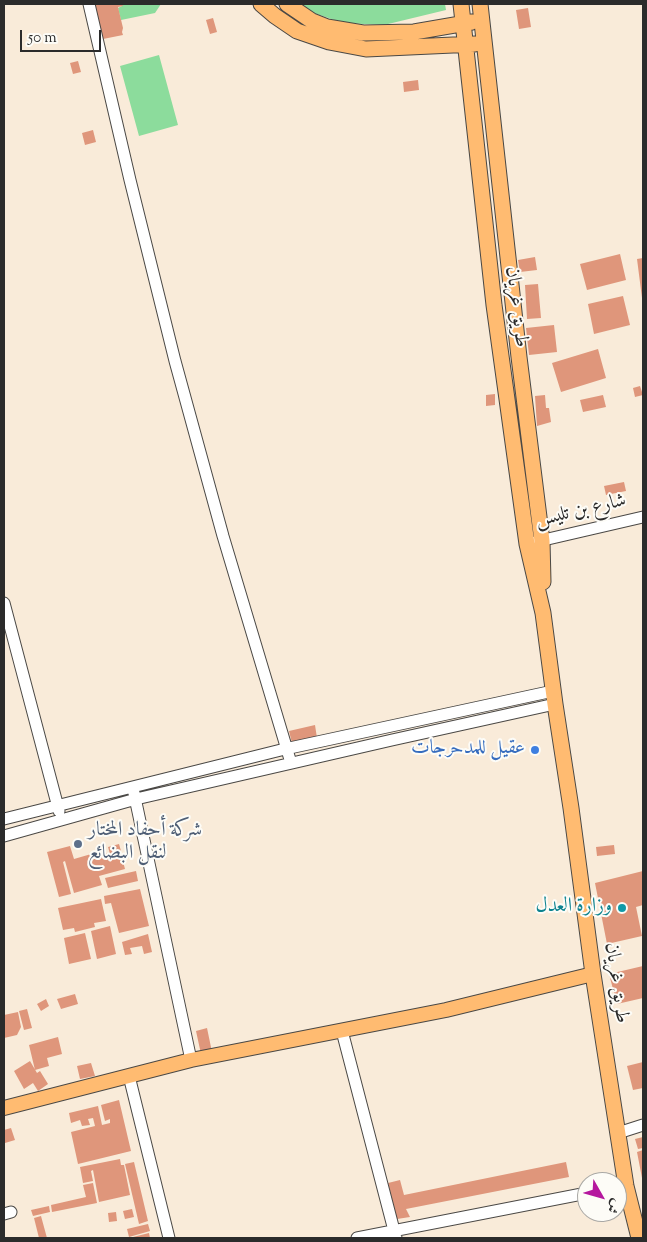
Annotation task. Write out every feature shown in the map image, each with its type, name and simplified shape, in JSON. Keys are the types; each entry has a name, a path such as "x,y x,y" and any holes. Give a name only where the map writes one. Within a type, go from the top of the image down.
{"highway":[{"path":"261,4 297,31 329,42 366,49 483,44"},
{"path":"287,4 312,21 327,27 362,33 414,32 481,21"},
{"name":"طريق غريان","path":"461,4 494,305 535,542"},
{"name":"طريق غريان","path":"480,4 543,613 593,974 618,1133 621,1172"},
{"name":"طريق غريان","path":"627,1198 639,1228"}],"main road":[{"path":"4,1108 191,1060 446,1010 593,974"}],"street":[{"path":"89,4 175,361 290,763"},
{"name":"شارع بن تليس","path":"535,542 643,517"},
{"path":"4,603 61,820"},
{"path":"4,819 285,749 554,698"},
{"path":"4,836 136,799 554,698"},
{"path":"133,787 191,1060"},
{"path":"342,1031 394,1234"},
{"path":"129,1076 169,1238"},
{"path":"618,1133 643,1125"},
{"path":"357,1238 394,1234 577,1195"}],"green space":[{"path":"122,4 161,4 155,13 121,20 118,8"},
{"path":"301,4 445,4 446,10 384,25 343,23 314,13"},
{"path":"159,55 178,125 139,136 120,66"}],"building":[{"path":"91,4 122,4 123,6 118,7 123,35 103,39"},
{"path":"528,8 531,27 519,29 516,10"},
{"path":"213,18 217,32 210,34 206,20"},
{"path":"78,61 81,72 73,74 70,63"},
{"path":"418,80 419,90 404,92 403,82"},
{"path":"93,130 96,142 85,145 82,133"},
{"path":"620,254 626,280 587,290 580,264"},
{"path":"535,257 537,270 520,272 518,260"},
{"path":"643,258 643,298 642,298 637,259"},
{"path":"538,284 541,318 527,319 525,285"},
{"path":"623,296 630,325 594,334 588,304"},
{"path":"554,325 557,352 529,355 526,328"},
{"path":"598,349 606,378 561,392 552,363"},
{"path":"640,386 643,395 635,397 633,388"},
{"path":"495,394 495,405 486,406 486,395"},
{"path":"545,395 546,408 549,408 551,422 537,426 535,396"},
{"path":"603,395 606,407 583,412 580,400"},
{"path":"624,482 626,491 606,495 604,486"},
{"path":"315,725 317,738 292,743 289,731"},
{"path":"119,844 121,851 110,854 108,847"},
{"path":"614,845 615,854 597,856 596,847"},
{"path":"70,846 74,859 105,850 108,857 121,854 125,869 99,876 102,885 74,893 65,861 63,862 71,894 59,897 47,852"},
{"path":"136,871 138,881 108,888 105,878"},
{"path":"643,871 643,905 636,907 642,936 607,944 595,883"},
{"path":"140,889 149,926 119,933 111,903 105,904 104,896"},
{"path":"101,899 106,921 94,923 95,927 75,932 74,928 63,930 58,908"},
{"path":"110,926 116,954 97,959 91,931"},
{"path":"85,933 91,959 69,964 64,938"},
{"path":"148,934 152,952 144,954 142,946 130,948 132,954 125,955 122,942"},
{"path":"643,966 643,998 617,1004 609,974"},
{"path":"75,994 78,1004 61,1009 57,999"},
{"path":"46,999 49,1006 41,1011 37,1004"},
{"path":"27,1009 32,1028 24,1030 19,1011"},
{"path":"18,1012 21,1027 17,1035 4,1038 4,1015"},
{"path":"207,1028 212,1052 201,1054 196,1031"},
{"path":"58,1037 62,1054 47,1058 49,1066 35,1070 29,1045"},
{"path":"30,1061 37,1073 40,1071 48,1084 38,1091 33,1083 24,1089 14,1071"},
{"path":"643,1062 643,1088 633,1090 627,1066"},
{"path":"91,1063 95,1076 80,1079 77,1066"},
{"path":"119,1100 131,1151 78,1164 71,1132 95,1126 93,1118 88,1119 90,1125 82,1126 80,1120 71,1123 69,1113 98,1106 102,1125 110,1123 110,1119 105,1121 101,1105"},
{"path":"11,1128 15,1140 5,1143 4,1130"},
{"path":"643,1137 643,1148 638,1149 635,1139"},
{"path":"643,1150 643,1178 642,1178 637,1152"},
{"path":"120,1159 121,1165 124,1165 130,1195 99,1202 93,1170 91,1171 93,1181 83,1183 80,1167"},
{"path":"134,1162 148,1221 139,1224 125,1164"},
{"path":"566,1162 569,1177 406,1209 410,1217 397,1219 388,1183 400,1180 404,1195"},
{"path":"93,1183 97,1203 52,1212 51,1205 86,1197 83,1185"},
{"path":"49,1206 50,1212 33,1216 31,1210"},
{"path":"132,1209 134,1217 125,1219 123,1211"},
{"path":"116,1212 117,1221 109,1222 108,1213"},
{"path":"41,1216 47,1238 39,1238 34,1218"},
{"path":"148,1224 150,1231 129,1237 127,1229"},
{"path":"149,1233 150,1238 129,1238"}],"place":[{"name":"عقيل للمدحرجات","path":"535,750"},
{"name":"شركة أحفاد المختار لنقل البضائع","path":"78,844"},
{"name":"وزارة العدل","path":"622,908"}]}
